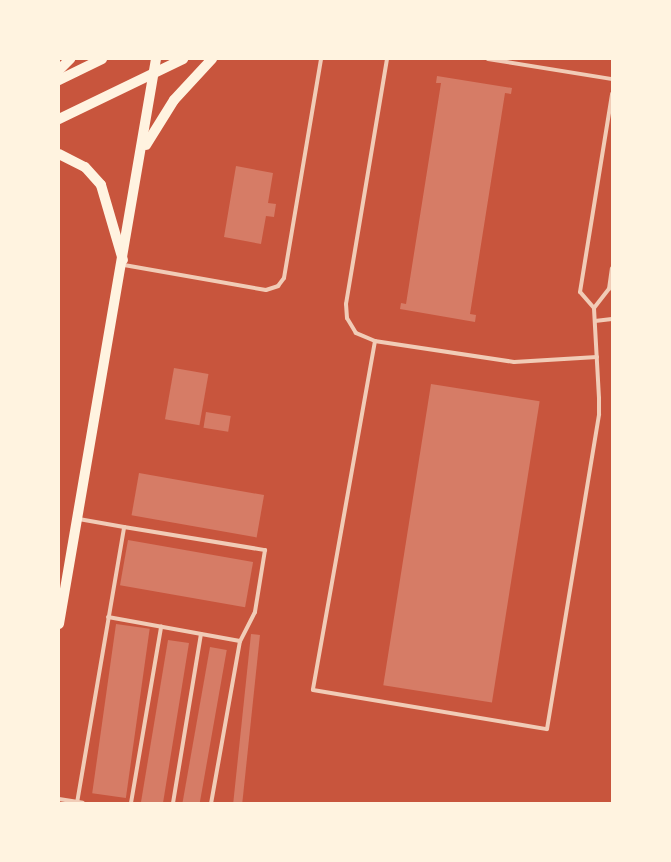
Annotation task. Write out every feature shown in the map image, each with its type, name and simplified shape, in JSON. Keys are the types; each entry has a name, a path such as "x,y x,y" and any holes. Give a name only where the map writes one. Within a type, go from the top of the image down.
{"main road":[{"path":"59,70 70,59"},
{"path":"59,80 102,59"},
{"path":"59,624 124,264 157,71 156,59"},
{"path":"59,119 183,59"},
{"path":"143,150 174,100 212,59"},
{"path":"59,154 85,167 101,185 124,264"}],"lane":[{"path":"124,264 266,290 278,286 284,278 321,59"},
{"path":"387,59 346,304 347,318 356,333 375,341 514,362 597,358"},
{"path":"488,59 612,79"},
{"path":"375,341 313,690 548,729 599,414 594,308 580,292 612,94"},
{"path":"594,308 609,288 612,268"},
{"path":"595,321 612,319"},
{"path":"78,519 265,550 255,612 240,640 211,803"},
{"path":"77,803 124,527"},
{"path":"108,617 240,640"},
{"path":"131,803 160,627"},
{"path":"173,803 201,634"},
{"path":"59,799 83,803"}],"building":[{"path":"437,76 512,88 511,94 505,93 470,314 476,315 475,322 400,309 401,303 406,304 441,83 436,83"},
{"path":"236,166 273,173 268,203 276,204 274,217 266,216 261,244 224,237"},
{"path":"174,368 208,374 199,425 165,419"},
{"path":"431,384 540,401 492,702 383,685"},
{"path":"206,412 231,416 228,432 203,428"},
{"path":"139,473 264,495 257,537 132,515"},
{"path":"128,540 253,562 245,607 120,585"},
{"path":"116,624 150,629 126,798 92,793"},
{"path":"251,634 260,635 242,803 233,803"},
{"path":"168,640 189,643 163,803 147,803 141,802"},
{"path":"210,647 227,650 200,803 183,803"}]}
